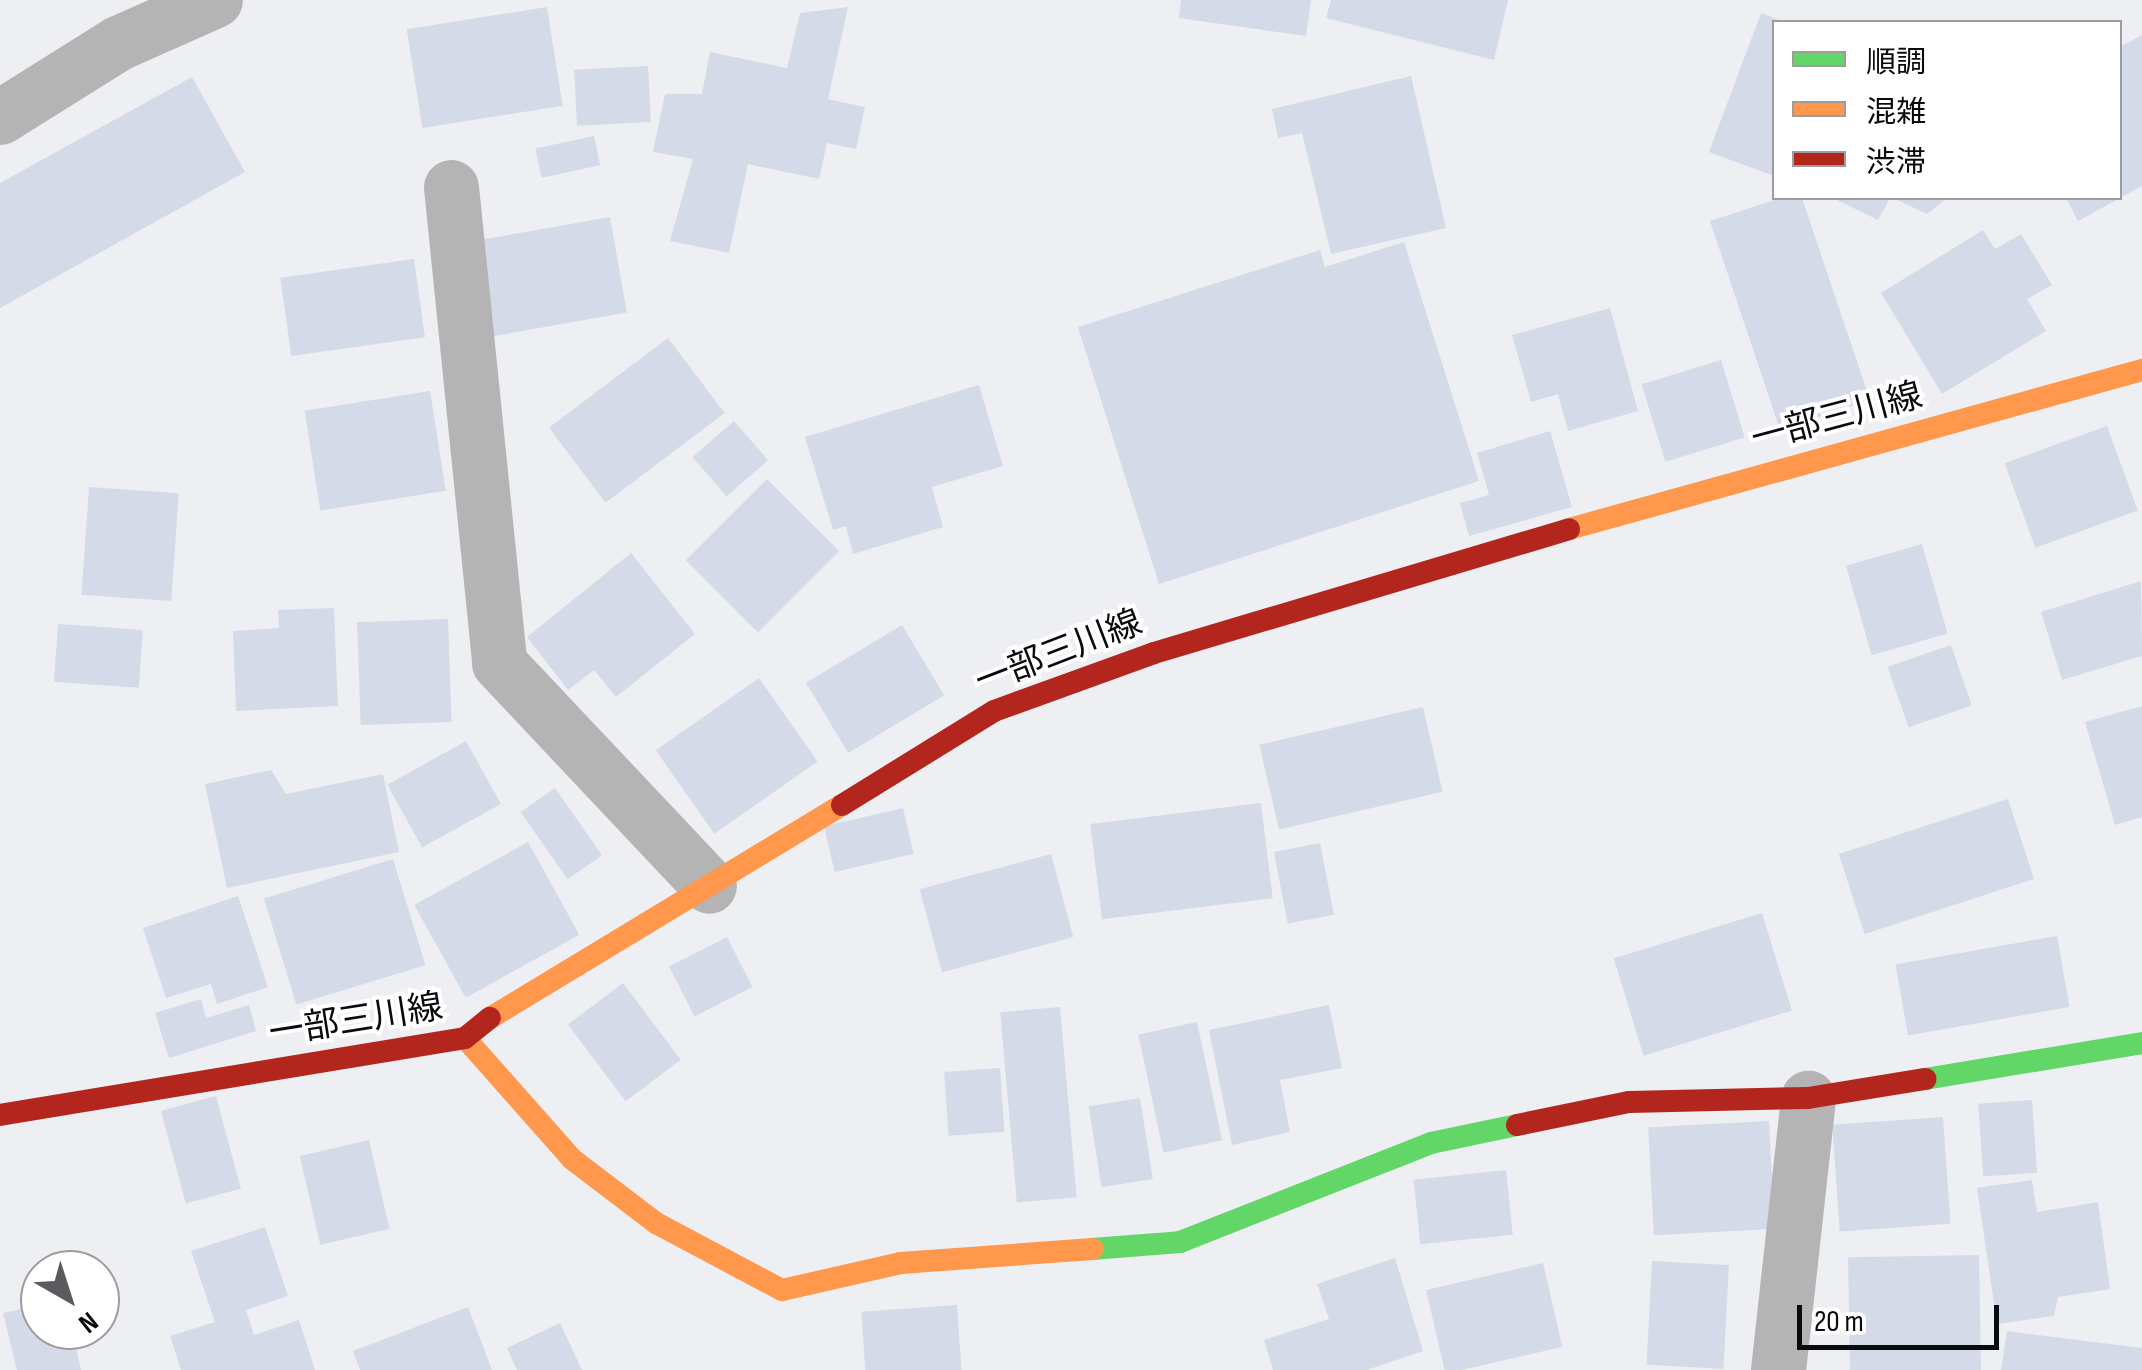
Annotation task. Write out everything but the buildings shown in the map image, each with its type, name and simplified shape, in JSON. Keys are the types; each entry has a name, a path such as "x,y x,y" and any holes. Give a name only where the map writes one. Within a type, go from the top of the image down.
{"main road":[{"name":"一部三川線","path":"0,1115 465,1038 473,1026 994,711 1154,653 1538,537 2142,370"},
{"path":"465,1038 572,1159 656,1223 782,1290 902,1263 1180,1242 1431,1143 1629,1102 1808,1098 2142,1043"}],"street":[{"path":"0,116 118,42 214,0"},
{"path":"451,186 499,663 709,886"},
{"path":"1778,1370 1808,1098"}],"traffic: fast":[{"path":"1925,1079 2142,1043"},
{"path":"1092,1249 1180,1242 1431,1143 1517,1125"}],"traffic: slow":[{"path":"1569,529 2142,370"},
{"path":"490,1018 842,805"},
{"path":"465,1038 572,1159 656,1223 782,1290 901,1263 1092,1249"}],"traffic: jam":[{"path":"842,805 994,711 1154,653 1569,529"},
{"path":"0,1115 465,1038 490,1018"},
{"path":"1517,1125 1629,1102 1808,1098 1925,1079"}]}
